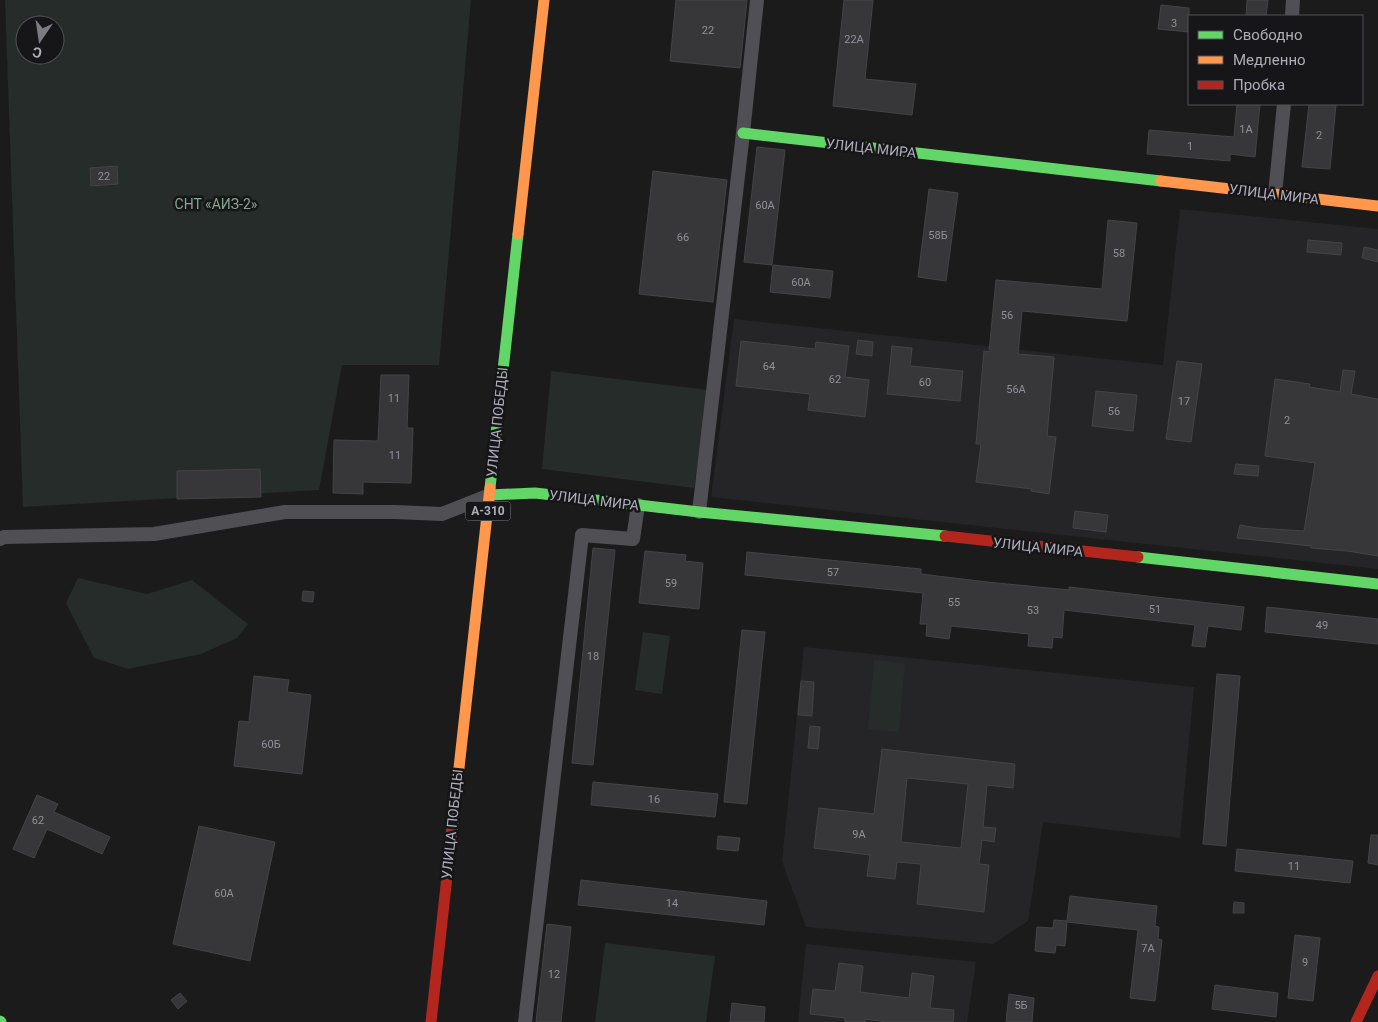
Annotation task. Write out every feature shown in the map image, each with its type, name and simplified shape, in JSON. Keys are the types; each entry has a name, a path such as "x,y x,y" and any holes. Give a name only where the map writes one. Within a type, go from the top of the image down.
{"main road":[{"name":"УЛИЦА ПОБЕДЫ","path":"431,1022 544,0"},
{"name":"УЛИЦА МИРА","path":"743,134 1378,206"},
{"name":"УЛИЦА МИРА","path":"490,495 534,493 1378,584"},
{"path":"1356,1022 1378,976"}],"street":[{"path":"698,512 757,0"},
{"path":"1292,15 1293,0"},
{"path":"1275,194 1284,105"},
{"path":"0,539 4,537 154,534 285,512 442,514 490,495"},
{"path":"525,1022 582,535 633,539 638,505"}],"shaded area":[{"path":"1180,209 1378,229 1378,569 711,497 734,319 1163,365"},
{"path":"804,647 1194,687 1180,838 1043,822 1028,921 993,944 806,927 782,861"},
{"path":"806,944 976,962 967,1022 798,1022"}],"green space":[{"name":"СНТ «АИЗ-2»","path":"5,0 471,0 439,365 342,365 319,490 23,507"},
{"path":"551,371 709,390 694,488 542,469"},
{"path":"78,578 147,594 192,580 248,624 237,638 201,654 128,669 94,658 66,603"},
{"path":"643,632 670,636 662,694 635,690"},
{"path":"874,660 905,663 899,732 868,729"},
{"path":"605,943 715,956 706,1022 595,1022"}],"building":[{"path":"676,0 747,0 740,68 670,61"},
{"path":"844,0 873,0 865,79 916,84 912,115 833,106"},
{"path":"1247,0 1268,0 1266,15 1246,15"},
{"path":"1161,5 1189,8 1188,32 1158,29"},
{"path":"1237,105 1260,105 1255,157 1230,154 1230,161 1147,154 1149,130 1234,137"},
{"path":"1309,105 1336,105 1330,169 1302,167"},
{"path":"757,147 785,150 772,265 744,262"},
{"path":"117,166 118,184 91,186 90,168"},
{"path":"653,171 727,180 713,302 639,294"},
{"path":"929,189 958,193 946,281 918,277"},
{"path":"1108,220 1137,223 1127,321 1022,311 1018,354 1054,357 1047,436 1056,437 1049,494 1031,491 1032,489 976,482 981,444 976,444 984,351 989,352 996,280 1102,289"},
{"path":"1308,240 1342,243 1341,255 1307,252"},
{"path":"1364,247 1378,250 1378,262 1362,258"},
{"path":"773,265 833,271 830,298 770,292"},
{"path":"858,340 873,342 872,356 856,354"},
{"path":"741,341 815,349 816,342 849,346 845,377 869,380 865,417 808,410 810,394 736,386"},
{"path":"892,346 912,348 910,366 963,371 960,401 887,394"},
{"path":"1177,361 1202,364 1191,442 1166,439"},
{"path":"1343,370 1355,371 1351,394 1378,399 1378,556 1237,538 1240,525 1304,531 1315,463 1265,456 1275,379 1310,384 1309,387 1340,392"},
{"path":"381,375 409,375 407,428 413,428 411,483 363,482 363,494 333,493 334,440 378,441"},
{"path":"1096,391 1137,395 1133,431 1092,426"},
{"path":"1236,464 1259,466 1258,476 1234,474"},
{"path":"260,469 261,497 177,499 177,471"},
{"path":"1075,511 1108,515 1106,532 1073,528"},
{"path":"593,548 615,550 593,765 572,763"},
{"path":"645,551 686,555 685,561 703,563 699,609 639,603"},
{"path":"747,552 921,569 921,574 987,582 1069,590 1069,587 1244,607 1241,630 1208,626 1205,647 1192,646 1195,625 1064,610 1062,638 1053,637 1052,648 1028,646 1029,634 951,626 949,639 926,636 927,624 920,624 923,593 745,575"},
{"path":"303,591 314,592 313,602 302,601"},
{"path":"1267,607 1378,619 1378,644 1265,632"},
{"path":"742,630 765,632 747,804 724,802"},
{"path":"1217,674 1240,676 1226,846 1203,844"},
{"path":"254,676 289,680 287,692 311,695 302,774 234,766 239,721 249,722"},
{"path":"801,681 814,682 812,716 798,715"},
{"path":"810,726 820,727 818,749 808,748"},
{"path":"882,749 1015,764 1013,788 987,785 983,827 996,828 994,842 982,840 979,864 989,865 984,912 917,904 921,864 897,862 895,879 867,876 870,855 814,848 819,808 874,814","holes":["907,778 968,784 961,848 901,842"]},
{"path":"593,782 718,794 715,817 591,805"},
{"path":"37,795 58,804 54,812 110,837 102,854 47,829 34,858 13,849"},
{"path":"199,826 275,842 250,961 173,944"},
{"path":"1371,835 1378,835 1378,865 1368,863"},
{"path":"718,836 740,838 738,851 717,849"},
{"path":"1237,849 1353,861 1350,883 1235,871"},
{"path":"581,880 767,901 764,925 578,905"},
{"path":"1070,896 1157,906 1155,926 1159,927 1158,939 1162,940 1155,1001 1130,998 1138,930 1067,922 1065,946 1056,945 1055,953 1035,951 1037,927 1053,928 1054,920 1067,921"},
{"path":"1234,902 1244,903 1244,913 1233,913"},
{"path":"547,924 571,927 561,1022 536,1022"},
{"path":"1295,935 1320,938 1313,1001 1288,998"},
{"path":"839,963 863,966 860,992 909,998 912,973 934,976 930,1008 954,1010 953,1022 887,1022 865,1019 865,1022 845,1022 845,1018 810,1014 813,989 835,991"},
{"path":"1215,985 1278,993 1276,1017 1212,1009"},
{"path":"180,993 187,1001 178,1009 171,1000"},
{"path":"1009,994 1034,998 1032,1022 1006,1022"},
{"path":"732,1003 765,1007 764,1022 730,1022"}],"traffic: fast":[{"path":"743,133 1161,181"},
{"path":"490,488 518,234"},
{"path":"490,495 535,493 699,512 945,536"},
{"path":"1138,557 1378,584"}],"traffic: slow":[{"path":"518,234 544,0"},
{"path":"1161,181 1378,206"},
{"path":"452,831 490,488"}],"traffic: jam":[{"path":"945,536 1138,557"},
{"path":"431,1022 452,831"},
{"path":"1356,1022 1378,976"}]}
